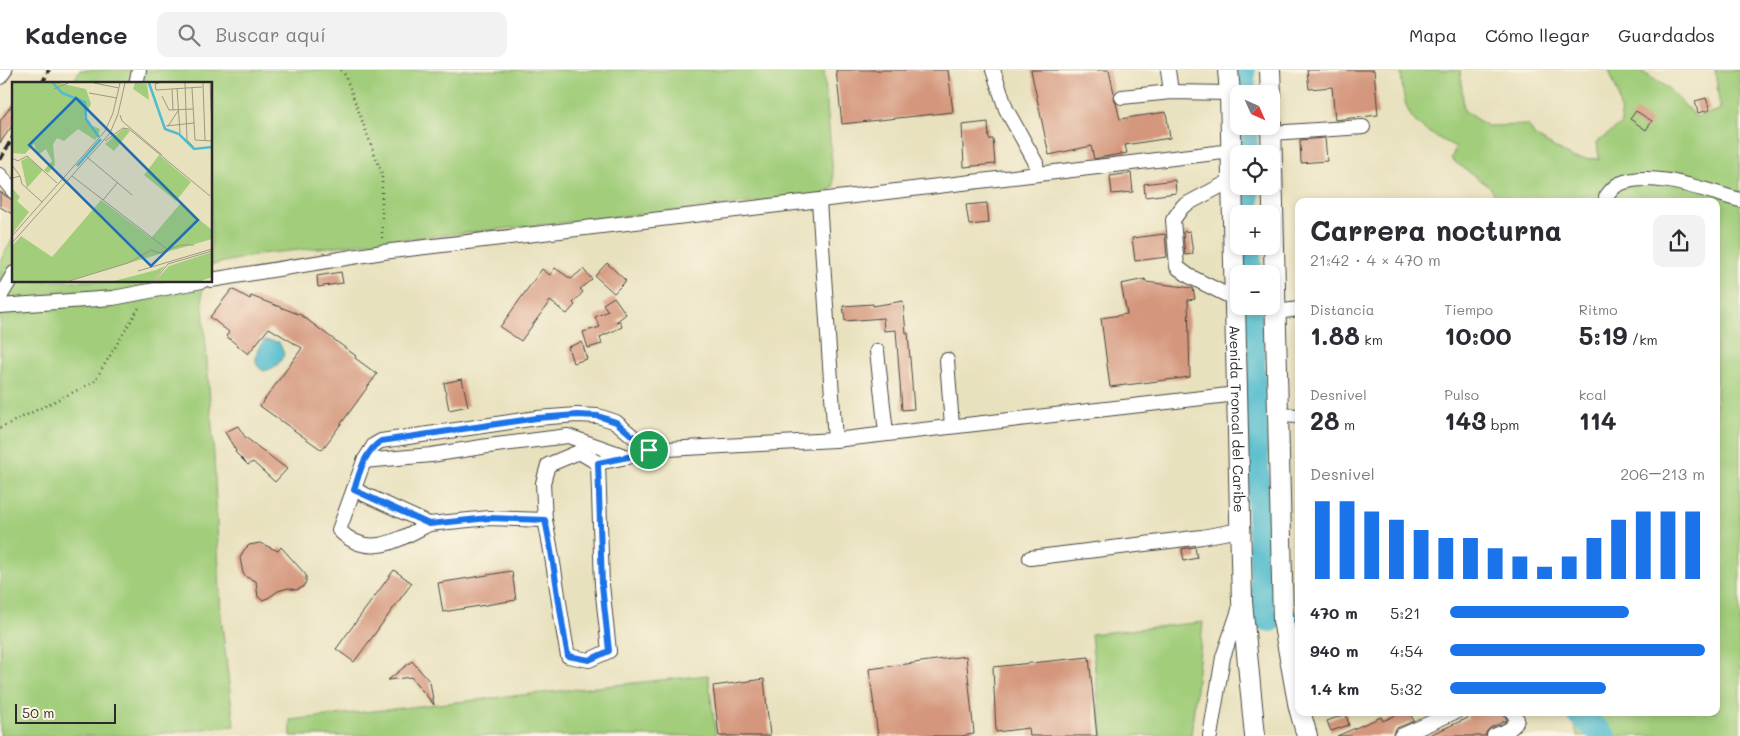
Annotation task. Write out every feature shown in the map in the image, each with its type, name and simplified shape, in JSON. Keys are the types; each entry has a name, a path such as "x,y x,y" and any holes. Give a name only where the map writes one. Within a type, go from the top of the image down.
{"highway":[{"name":"Avenida Troncal del Caribe","path":"1228,70 1230,93"},
{"path":"1270,70 1271,85"},
{"path":"1271,135 1275,265"},
{"name":"Avenida Troncal del Caribe","path":"1232,195 1234,265"},
{"name":"Avenida Troncal del Caribe","path":"1235,315 1242,602 1255,736"},
{"path":"1276,315 1283,620 1295,688"},
{"path":"1301,716 1307,736"}],"street":[{"path":"0,77 5,70"},
{"path":"993,70 1006,109 1036,163 1037,174"},
{"path":"1168,70 1171,92"},
{"path":"1122,97 1171,92 1230,93"},
{"path":"1280,128 1364,127"},
{"path":"212,280 383,252 1230,150"},
{"path":"0,175 12,190"},
{"path":"1606,197 1617,184 1633,180 1656,178 1740,200"},
{"path":"1230,181 1183,206 1173,220 1177,267 1189,276 1230,296"},
{"path":"819,201 835,440"},
{"path":"0,296 12,276"},
{"path":"0,306 113,298 197,282"},
{"path":"1280,311 1295,310"},
{"path":"877,352 886,433"},
{"path":"947,360 952,426"},
{"path":"598,463 602,585 609,651 589,660 568,656 554,561 545,520 543,483 548,465 579,452 598,463 628,457 649,450 835,440 1237,394"},
{"path":"545,520 489,518 429,524 396,541 369,547 346,538 339,530 364,462 374,446 381,441 537,418 577,415 598,416 616,422 649,450"},
{"path":"1278,415 1295,416"},
{"path":"364,462 431,455 568,436 628,457"},
{"path":"354,490 429,524"},
{"path":"1030,558 1202,537 1240,530"},
{"path":"1210,736 1223,657 1242,602"},
{"path":"1401,736 1446,716"},
{"path":"1494,736 1510,729 1516,724 1514,716"}],"path":[{"path":"341,70 345,74 382,174 383,252"},
{"path":"0,428 94,382 148,291"}],"green space":[{"path":"80,70 824,70 834,187 820,196 260,254 212,265 212,82 73,82"},
{"path":"1401,70 1460,70 1464,111 1487,126 1528,125 1535,136 1573,158 1599,159 1597,142 1622,124 1618,94 1609,70 1639,70 1668,88 1696,117 1720,110 1715,70 1740,70 1740,736 1578,736 1570,716 1720,716 1720,198 1496,198 1490,187 1451,159 1456,147 1429,133 1413,119 1408,111 1402,87"},
{"path":"12,240 12,282 201,282 214,455 221,616 234,726 136,736 0,736 0,261"},
{"path":"1203,622 1191,736 1102,736 1091,634"},
{"path":"708,675 716,736 291,736 290,720"}],"water":[{"path":"265,340 279,342 284,354 277,365 264,371 257,365 256,357"}],"building":[{"path":"836,70 948,70 953,112 842,124"},
{"path":"1031,70 1109,70 1114,93 1113,98 1120,119 1166,112 1170,138 1125,145 1127,153 1094,159 1091,146 1049,155"},
{"path":"1307,70 1374,70 1378,115 1335,120 1332,87 1309,89"},
{"path":"1706,98 1710,110 1698,113 1695,101"},
{"path":"12,105 12,126 0,143 0,121"},
{"path":"1636,111 1652,121 1646,130 1630,119"},
{"path":"988,122 989,139 993,139 995,164 964,167 962,125"},
{"path":"1325,138 1327,161 1301,163 1300,140"},
{"path":"1131,173 1133,192 1112,194 1110,176"},
{"path":"1175,180 1176,193 1145,197 1144,184"},
{"path":"0,192 12,200 12,214 0,207"},
{"path":"987,203 989,223 969,225 966,205"},
{"path":"1190,231 1193,254 1185,255 1183,232"},
{"path":"1165,234 1167,257 1135,261 1132,238"},
{"path":"607,263 626,281 614,293 595,276"},
{"path":"555,268 571,279 583,269 592,279 580,289 583,292 573,303 575,305 567,314 550,301 521,341 500,327 542,269 550,275"},
{"path":"341,272 343,283 318,287 317,276"},
{"path":"1145,279 1146,282 1193,288 1195,299 1188,300 1190,377 1110,387 1101,318 1127,314 1121,284"},
{"path":"232,289 250,299 251,296 301,315 377,374 322,450 260,406 302,348 269,328 248,354 226,336 229,332 210,317"},
{"path":"614,297 626,314 616,322 620,321 622,327 600,337 602,344 588,348 583,332 600,327 595,317 608,311 603,304"},
{"path":"903,301 906,333 908,333 914,409 902,410 896,330 884,331 883,318 845,321 843,306 873,304 873,306"},
{"path":"582,342 587,359 573,363 568,347"},
{"path":"462,379 468,406 449,410 444,383"},
{"path":"238,426 245,437 287,469 275,482 253,462 248,465 235,452 225,432"},
{"path":"260,543 278,551 281,547 306,575 306,582 303,587 296,590 288,588 278,591 262,600 258,597 256,581 246,577 243,573 240,558 249,545"},
{"path":"1195,547 1197,558 1184,561 1182,549"},
{"path":"394,570 412,583 354,662 336,649"},
{"path":"512,571 516,600 443,612 438,583"},
{"path":"966,656 974,734 961,736 878,736 869,669"},
{"path":"1089,657 1097,736 1030,736 1029,728 996,732 993,667"},
{"path":"412,661 430,682 434,705 411,677 388,680"},
{"path":"764,679 770,736 719,736 713,686"},
{"path":"1347,716 1349,725 1331,731 1327,721"},
{"path":"1394,716 1412,716 1414,721 1397,728 1392,736 1337,736 1381,717 1383,721"},
{"path":"1467,716 1505,716 1507,720 1490,728 1485,736 1427,736 1468,718"}],"waterway":[{"path":"1243,70 1244,85"},
{"path":"1245,135 1246,145"},
{"path":"1247,195 1248,205"},
{"path":"1249,255 1250,265"},
{"path":"1251,315 1263,618 1270,620"},
{"path":"1582,716 1604,736"}],"railway":[{"path":"43,82 49,70"},
{"path":"0,160 12,139"}],"route":[{"path":"577,415 598,416 616,422 649,450 628,457 598,463 602,585 609,651 589,660 568,656 554,561 545,520 489,518 429,524 354,490 364,462 374,446 381,441 537,418 577,415"}]}
